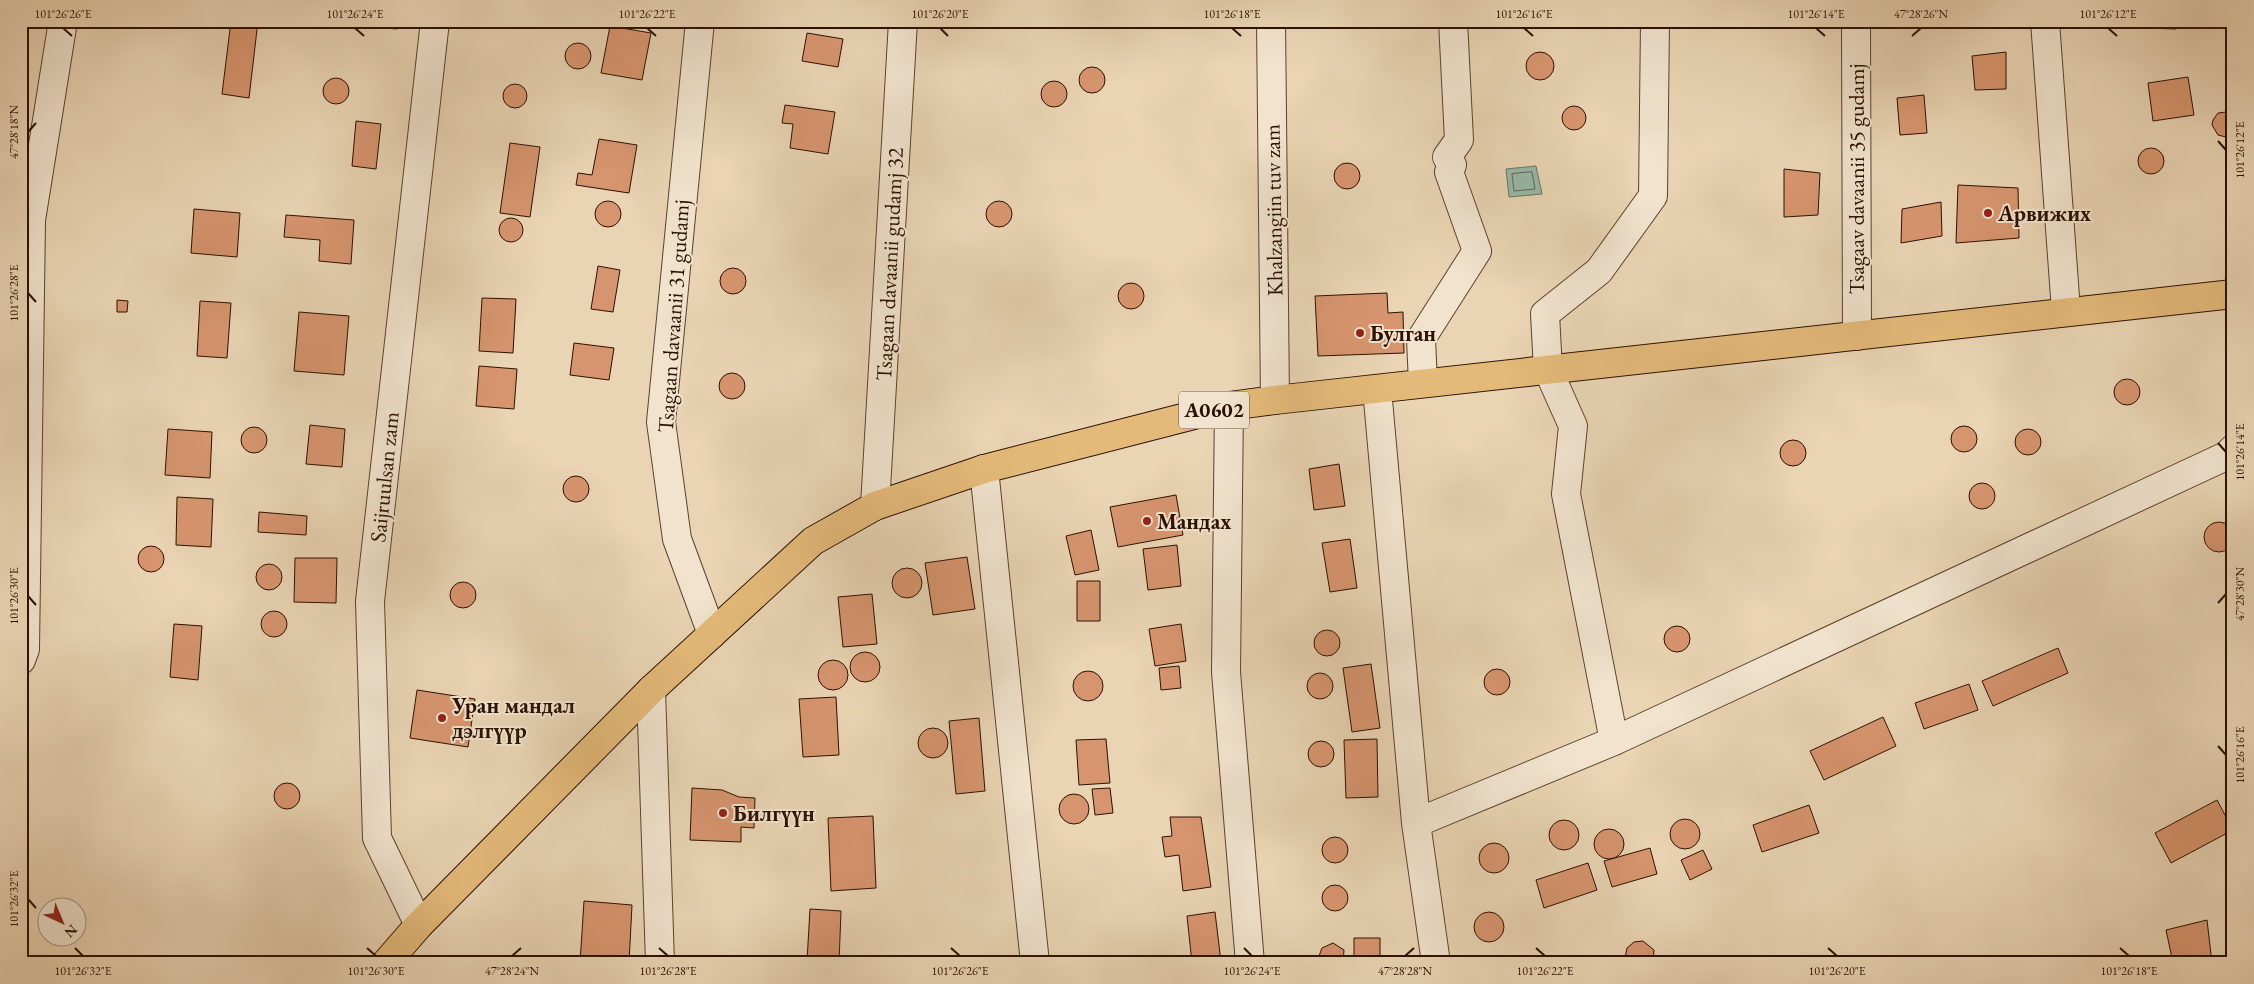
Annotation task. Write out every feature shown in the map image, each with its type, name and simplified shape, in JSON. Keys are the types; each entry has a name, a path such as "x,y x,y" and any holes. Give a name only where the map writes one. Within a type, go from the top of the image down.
{"highway":[{"name":"A0602","path":"386,963 419,925 650,690 813,541 875,506 984,469 1229,406 2066,311 2233,294"}],"street":[{"path":"21,660 26,649 31,220 63,21"},
{"name":"Saijruulsan zam","path":"419,925 376,838 370,602 435,21"},
{"name":"Tsagaan davaanii 31 gudamj","path":"700,21 660,422 677,539 712,634"},
{"name":"Tsagaan davaanii gudamj 32","path":"875,506 903,21"},
{"name":"Khalzangiin tuv zam","path":"1271,21 1275,400"},
{"path":"1423,384 1421,339 1477,252 1449,172 1452,165 1447,157 1459,140 1453,21"},
{"path":"1614,741 1566,494 1573,426 1548,370 1545,314 1599,271 1653,196 1655,21"},
{"name":"Tsagaav davaanii 35 gudamj","path":"1856,21 1857,336"},
{"path":"2045,21 2066,311"},
{"path":"1377,389 1416,823 1436,963"},
{"path":"1229,406 1226,672 1250,963"},
{"path":"1416,823 1614,741 2226,456 2233,448"},
{"path":"984,469 1034,963"},
{"path":"650,690 660,963"}],"water":[{"path":"1536,166 1542,194 1509,197 1506,169"}],"building":[{"path":"231,21 258,21 249,98 222,94"},
{"path":"363,21 398,21 397,29 362,26"},
{"path":"500,21 540,21 539,27 500,24"},
{"path":"801,21 842,21 842,25"},
{"path":"2147,21 2177,21 2176,29 2146,28"},
{"path":"610,26 651,33 642,80 601,73"},
{"path":"807,33 843,39 838,67 802,61"},
{"path":"578,43 587,47 591,56 587,65 578,69 569,65 565,56 569,47"},
{"path":"1540,52 1550,56 1554,66 1550,76 1540,80 1530,76 1526,66 1530,56"},
{"path":"2006,52 2006,89 1975,90 1972,56"},
{"path":"1092,67 1101,71 1105,80 1101,89 1092,93 1083,89 1079,80 1083,71"},
{"path":"2188,77 2194,115 2153,121 2148,83"},
{"path":"336,78 345,82 349,91 345,100 336,104 327,100 323,91 327,82"},
{"path":"1054,81 1063,85 1067,94 1063,103 1054,107 1045,103 1041,94 1045,85"},
{"path":"515,84 524,87 527,96 524,105 515,108 506,105 503,96 506,87"},
{"path":"1924,95 1927,133 1900,135 1897,98"},
{"path":"785,105 835,112 828,154 790,148 793,124 782,123"},
{"path":"1574,106 1579,107 1585,113 1585,123 1579,129 1574,130 1569,129 1563,123 1562,118 1563,113 1569,107"},
{"path":"2226,112 2233,114 2233,135 2226,137 2218,135 2212,125 2218,113"},
{"path":"356,121 381,124 376,169 352,166"},
{"path":"599,139 637,145 629,193 576,185 578,173 592,175"},
{"path":"510,143 540,147 530,217 500,213"},
{"path":"2151,148 2160,152 2164,161 2160,170 2151,174 2142,170 2138,161 2142,152"},
{"path":"1347,163 1356,167 1360,176 1356,185 1347,189 1338,185 1334,176 1338,167"},
{"path":"1784,169 1820,173 1818,215 1784,217"},
{"name":"Арвижих","path":"1958,185 2018,188 2019,238 1956,243"},
{"path":"608,201 617,205 621,214 617,223 608,227 599,223 595,214 599,205"},
{"path":"999,201 1008,205 1012,214 1008,223 999,227 990,223 986,214 990,205"},
{"path":"1941,202 1942,236 1901,243 1902,209"},
{"path":"194,209 240,213 237,257 191,253"},
{"path":"286,215 354,220 351,264 319,261 320,240 284,237"},
{"path":"506,218 516,218 523,225 523,235 516,242 506,242 499,235 499,225"},
{"path":"598,266 620,270 613,312 591,309"},
{"path":"733,268 742,272 746,281 742,290 733,294 724,290 720,281 724,272"},
{"path":"1131,283 1140,287 1144,296 1140,305 1131,309 1122,305 1118,296 1122,287"},
{"name":"Булган","path":"1387,293 1388,313 1403,312 1404,353 1318,356 1315,296"},
{"path":"482,298 516,299 513,353 479,351"},
{"path":"117,300 128,301 127,312 117,312"},
{"path":"200,301 231,303 227,358 197,356"},
{"path":"299,312 349,316 344,375 294,371"},
{"path":"574,343 614,348 609,380 570,375"},
{"path":"479,366 517,369 514,409 476,406"},
{"path":"732,373 741,377 745,386 741,395 732,399 723,395 719,386 723,377"},
{"path":"2127,379 2136,383 2140,392 2136,401 2127,405 2118,401 2114,392 2118,383"},
{"path":"310,425 345,429 342,467 306,464"},
{"path":"1964,426 1973,430 1977,439 1973,448 1964,452 1955,448 1951,439 1955,430"},
{"path":"254,427 263,431 267,440 263,449 254,453 245,449 241,440 245,431"},
{"path":"168,429 212,432 210,478 165,475"},
{"path":"2028,429 2037,433 2041,442 2037,451 2028,455 2019,451 2015,442 2019,433"},
{"path":"1793,440 1802,444 1806,453 1802,462 1793,466 1784,462 1780,453 1784,444"},
{"path":"1339,464 1345,506 1314,510 1309,469"},
{"path":"576,476 585,480 589,489 585,498 576,502 567,498 563,489 567,480"},
{"path":"1982,483 1991,487 1995,496 1991,505 1982,509 1973,505 1969,496 1973,487"},
{"name":"Мандах","path":"1176,495 1183,535 1118,547 1110,507"},
{"path":"177,497 213,499 211,547 176,545"},
{"path":"259,512 307,516 306,535 258,532"},
{"path":"2219,522 2225,523 2233,531 2233,543 2225,551 2219,552 2213,551 2205,543 2204,537 2205,531 2213,523"},
{"path":"1091,530 1099,570 1075,575 1066,536"},
{"path":"1350,539 1357,588 1330,592 1322,543"},
{"path":"1177,545 1181,586 1148,590 1143,549"},
{"path":"151,546 160,550 164,559 160,568 151,572 142,568 138,559 142,550"},
{"path":"967,557 975,609 933,615 925,563"},
{"path":"295,558 337,558 336,603 294,602"},
{"path":"269,564 278,568 282,577 278,586 269,590 260,586 256,577 260,568"},
{"path":"907,568 918,572 922,583 918,594 907,598 896,594 892,583 896,572"},
{"path":"1077,581 1100,581 1100,621 1077,621"},
{"path":"463,582 472,586 476,595 472,604 463,608 454,604 450,595 454,586"},
{"path":"872,594 877,644 843,647 838,597"},
{"path":"274,611 283,615 287,624 283,633 274,637 265,633 261,624 265,615"},
{"path":"174,624 202,626 198,680 170,677"},
{"path":"1181,624 1186,661 1155,666 1149,629"},
{"path":"1677,626 1686,630 1690,639 1686,648 1677,652 1668,648 1664,639 1668,630"},
{"path":"1327,630 1336,634 1340,643 1336,652 1327,656 1318,652 1314,643 1318,634"},
{"path":"2058,648 2068,673 1993,706 1982,681"},
{"path":"865,652 871,653 879,661 879,673 871,681 865,682 859,681 851,673 850,667 851,661 859,653"},
{"path":"833,660 844,664 848,675 844,686 833,690 822,686 818,675 822,664"},
{"path":"1371,664 1380,728 1352,732 1343,668"},
{"path":"1179,666 1181,688 1161,690 1159,668"},
{"path":"1497,669 1506,673 1510,682 1506,691 1497,695 1488,691 1484,682 1488,673"},
{"path":"1088,671 1094,672 1102,680 1102,692 1094,700 1088,701 1082,700 1074,692 1073,686 1074,680 1082,672"},
{"path":"1320,673 1329,677 1333,686 1329,695 1320,699 1311,695 1307,686 1311,677"},
{"path":"1969,684 1978,710 1924,729 1915,703"},
{"name":"Уран мандал дэлгүүр","path":"417,690 475,699 468,747 410,738"},
{"path":"836,697 839,755 803,757 799,699"},
{"path":"1883,717 1896,746 1824,780 1810,751"},
{"path":"979,718 985,791 956,794 949,721"},
{"path":"933,728 939,729 947,737 947,749 939,757 933,758 927,757 919,749 918,743 919,737 927,729"},
{"path":"1106,739 1110,783 1079,785 1076,740"},
{"path":"1377,739 1378,797 1346,798 1344,740"},
{"path":"1321,741 1330,745 1334,754 1330,763 1321,767 1312,763 1308,754 1312,745"},
{"path":"287,783 296,787 300,796 296,805 287,809 278,805 274,796 278,787"},
{"name":"Билгүүн","path":"692,788 722,790 739,797 755,798 754,828 741,827 741,842 690,840"},
{"path":"1110,788 1113,813 1095,815 1092,789"},
{"path":"1074,794 1080,795 1088,803 1088,815 1080,823 1074,824 1068,823 1060,815 1059,809 1060,803 1068,795"},
{"path":"2217,800 2233,830 2171,863 2155,833"},
{"path":"1809,805 1819,833 1762,852 1753,825"},
{"path":"873,816 876,888 831,891 828,818"},
{"path":"1170,817 1201,817 1211,887 1183,891 1179,855 1165,857 1162,837 1172,836"},
{"path":"1685,819 1691,820 1699,828 1699,840 1691,848 1685,849 1679,848 1671,840 1670,834 1671,828 1679,820"},
{"path":"1564,820 1575,824 1579,835 1575,846 1564,850 1553,846 1549,835 1553,824"},
{"path":"1609,829 1620,833 1624,844 1620,855 1609,859 1598,855 1594,844 1598,833"},
{"path":"1335,837 1344,841 1348,850 1344,859 1335,863 1326,859 1322,850 1326,841"},
{"path":"1494,843 1505,847 1509,858 1505,869 1494,873 1483,869 1479,858 1483,847"},
{"path":"1650,848 1657,874 1612,887 1604,861"},
{"path":"1703,850 1712,869 1690,880 1681,860"},
{"path":"1588,863 1597,890 1544,908 1536,880"},
{"path":"1335,885 1344,889 1348,898 1344,907 1335,911 1326,907 1322,898 1326,889"},
{"path":"584,901 632,905 629,963 580,963"},
{"path":"810,909 841,911 839,963 807,961"},
{"path":"1215,912 1221,962 1192,963 1187,916"},
{"path":"1489,912 1500,916 1504,927 1500,938 1489,942 1478,938 1474,927 1478,916"},
{"path":"2207,920 2212,963 2173,963 2166,930"},
{"path":"1354,938 1380,938 1380,963 1354,963"},
{"path":"1643,941 1654,950 1653,963 1627,963 1625,958 1627,948 1634,942"},
{"path":"1333,943 1344,950 1343,963 1321,963 1319,956 1322,948"}],"place":[{"name":"Арвижих","path":"1988,213"},
{"name":"Булган","path":"1360,333"},
{"name":"Мандах","path":"1147,521"},
{"name":"Уран мандал дэлгүүр","path":"442,718"},
{"name":"Билгүүн","path":"723,813"}]}
